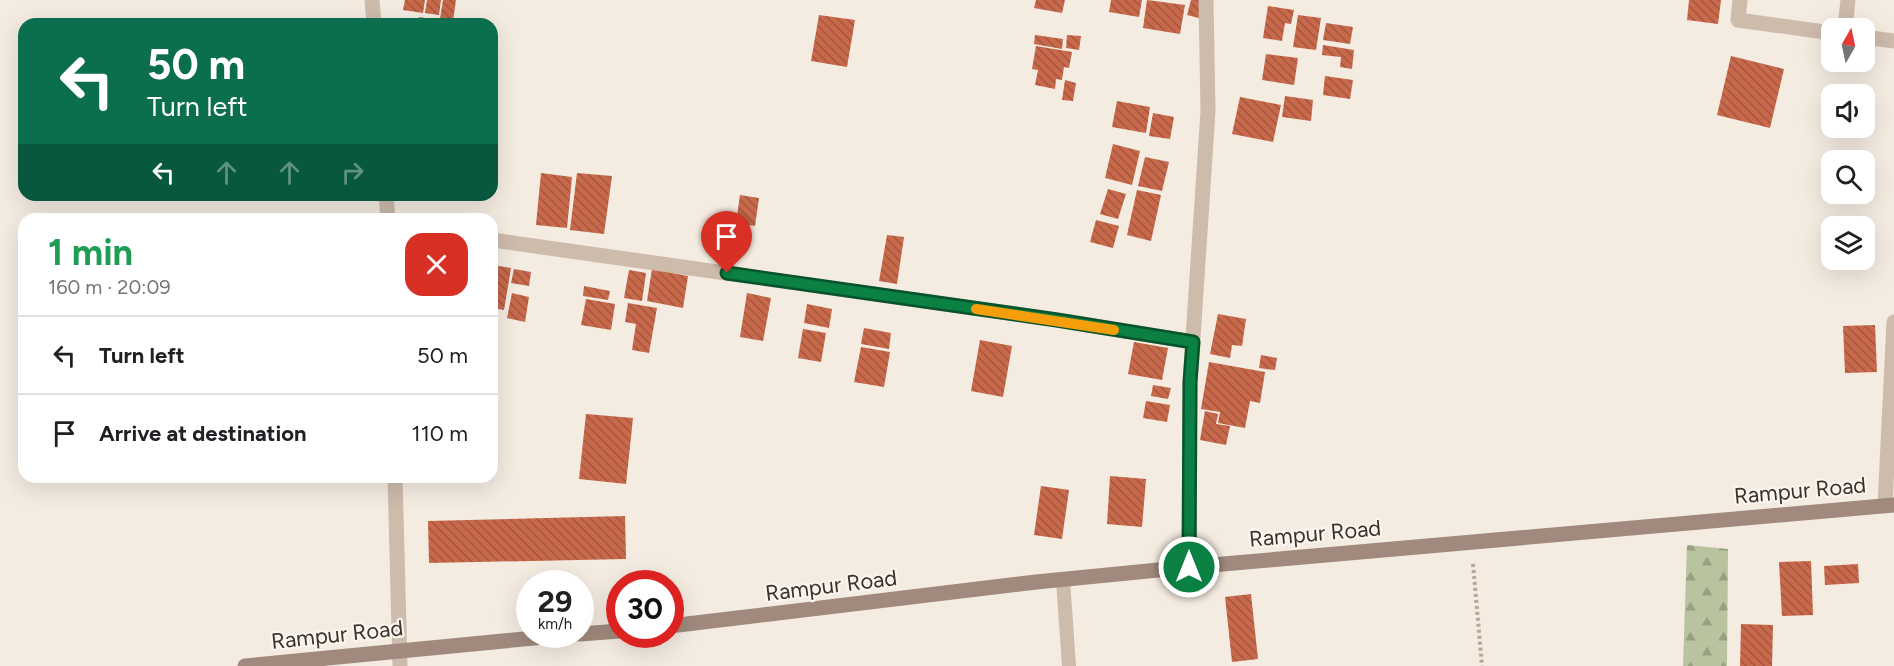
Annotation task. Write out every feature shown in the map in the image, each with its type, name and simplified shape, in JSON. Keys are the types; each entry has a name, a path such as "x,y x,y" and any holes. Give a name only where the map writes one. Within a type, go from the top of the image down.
{"main road":[{"name":"Rampur Road","path":"684,624 1189,567 1890,506"},
{"name":"Rampur Road","path":"246,666 516,639"}],"street":[{"path":"372,0 374,18"},
{"path":"1189,567 1190,382 1208,111 1206,0"},
{"path":"1740,0 1738,20 1821,31"},
{"path":"1846,18 1848,0"},
{"path":"1875,38 1894,41"},
{"path":"498,241 1057,320 1193,342"},
{"path":"1890,506 1894,322"},
{"path":"395,483 400,666"}],"lane":[{"path":"1063,580 1069,666"}],"path":[{"path":"1471,542 1482,666"}],"green space":[{"path":"1687,545 1728,549 1727,666 1683,666"}],"building":[{"path":"405,0 425,0 423,13 403,10"},
{"path":"427,0 441,0 439,15 425,13"},
{"path":"443,0 456,0 453,18 440,18"},
{"path":"1036,0 1065,0 1062,13 1034,8"},
{"path":"1111,0 1142,0 1139,17 1109,12"},
{"path":"1147,0 1185,5 1180,34 1143,28"},
{"path":"1191,0 1203,0 1199,18 1187,15"},
{"path":"1689,0 1721,0 1718,24 1687,20"},
{"path":"1268,6 1294,10 1291,24 1285,23 1282,41 1263,38"},
{"path":"819,15 855,20 847,67 811,61"},
{"path":"1298,15 1321,18 1316,50 1293,47"},
{"path":"1326,23 1353,27 1350,44 1323,40"},
{"path":"1035,35 1063,39 1062,49 1034,44"},
{"path":"1067,35 1081,36 1079,50 1066,48"},
{"path":"1323,45 1354,50 1352,69 1340,67 1341,57 1322,55"},
{"path":"1036,46 1072,52 1069,68 1064,67 1062,80 1056,79 1055,89 1035,85 1038,70 1032,69"},
{"path":"1266,54 1298,58 1294,85 1262,80"},
{"path":"1731,56 1784,69 1770,128 1717,115"},
{"path":"1325,76 1353,80 1350,99 1323,95"},
{"path":"1065,80 1076,83 1073,101 1062,100"},
{"path":"1285,96 1313,100 1311,121 1282,117"},
{"path":"1240,97 1281,105 1273,142 1232,134"},
{"path":"1117,101 1150,107 1146,133 1112,127"},
{"path":"1153,113 1174,117 1170,139 1149,136"},
{"path":"1113,144 1140,151 1132,185 1105,178"},
{"path":"1145,157 1169,162 1162,191 1138,186"},
{"path":"541,173 572,177 567,228 536,225"},
{"path":"577,173 612,176 604,234 570,230"},
{"path":"1108,189 1126,194 1118,219 1100,214"},
{"path":"1137,190 1161,195 1151,241 1127,235"},
{"path":"740,195 759,198 755,226 736,223"},
{"path":"1096,220 1119,226 1113,248 1090,242"},
{"path":"887,235 904,237 897,284 879,281"},
{"path":"498,266 511,268 504,310 498,309"},
{"path":"514,269 531,272 529,286 511,283"},
{"path":"652,269 688,276 683,308 647,301"},
{"path":"629,270 646,273 642,301 624,298"},
{"path":"584,286 610,291 608,300 583,296"},
{"path":"512,293 529,297 525,322 507,318"},
{"path":"747,293 771,298 763,341 740,337"},
{"path":"586,299 615,304 611,330 581,325"},
{"path":"628,303 657,308 649,353 632,350 636,324 625,322"},
{"path":"807,304 832,309 829,328 804,323"},
{"path":"1218,314 1246,319 1242,346 1232,345 1230,358 1210,354"},
{"path":"1875,325 1877,372 1845,373 1843,326"},
{"path":"864,328 891,333 889,349 861,344"},
{"path":"803,329 826,333 821,362 798,358"},
{"path":"980,340 1012,346 1003,397 971,391"},
{"path":"1134,342 1168,348 1162,380 1128,374"},
{"path":"861,347 890,352 884,387 854,382"},
{"path":"1261,355 1277,358 1275,370 1259,368"},
{"path":"1209,362 1265,372 1260,403 1250,401 1245,428 1218,423 1220,412 1201,409"},
{"path":"1153,385 1171,388 1168,399 1151,396"},
{"path":"1146,401 1170,405 1167,422 1143,418"},
{"path":"1205,411 1218,414 1216,424 1230,426 1226,445 1200,440"},
{"path":"586,414 633,418 626,484 579,479"},
{"path":"1110,476 1146,479 1142,527 1107,524"},
{"path":"1041,486 1069,490 1062,539 1034,535"},
{"path":"625,516 626,559 429,563 428,521"},
{"path":"1811,561 1813,615 1782,616 1779,562"},
{"path":"1858,564 1859,583 1825,585 1824,566"},
{"path":"1251,594 1258,659 1232,662 1225,597"},
{"path":"1741,624 1773,625 1772,666 1740,666"}],"slow traffic":[{"path":"976,309 1114,330"}],"route":[{"path":"727,273 1057,320 1193,342 1190,382 1189,567"}]}
